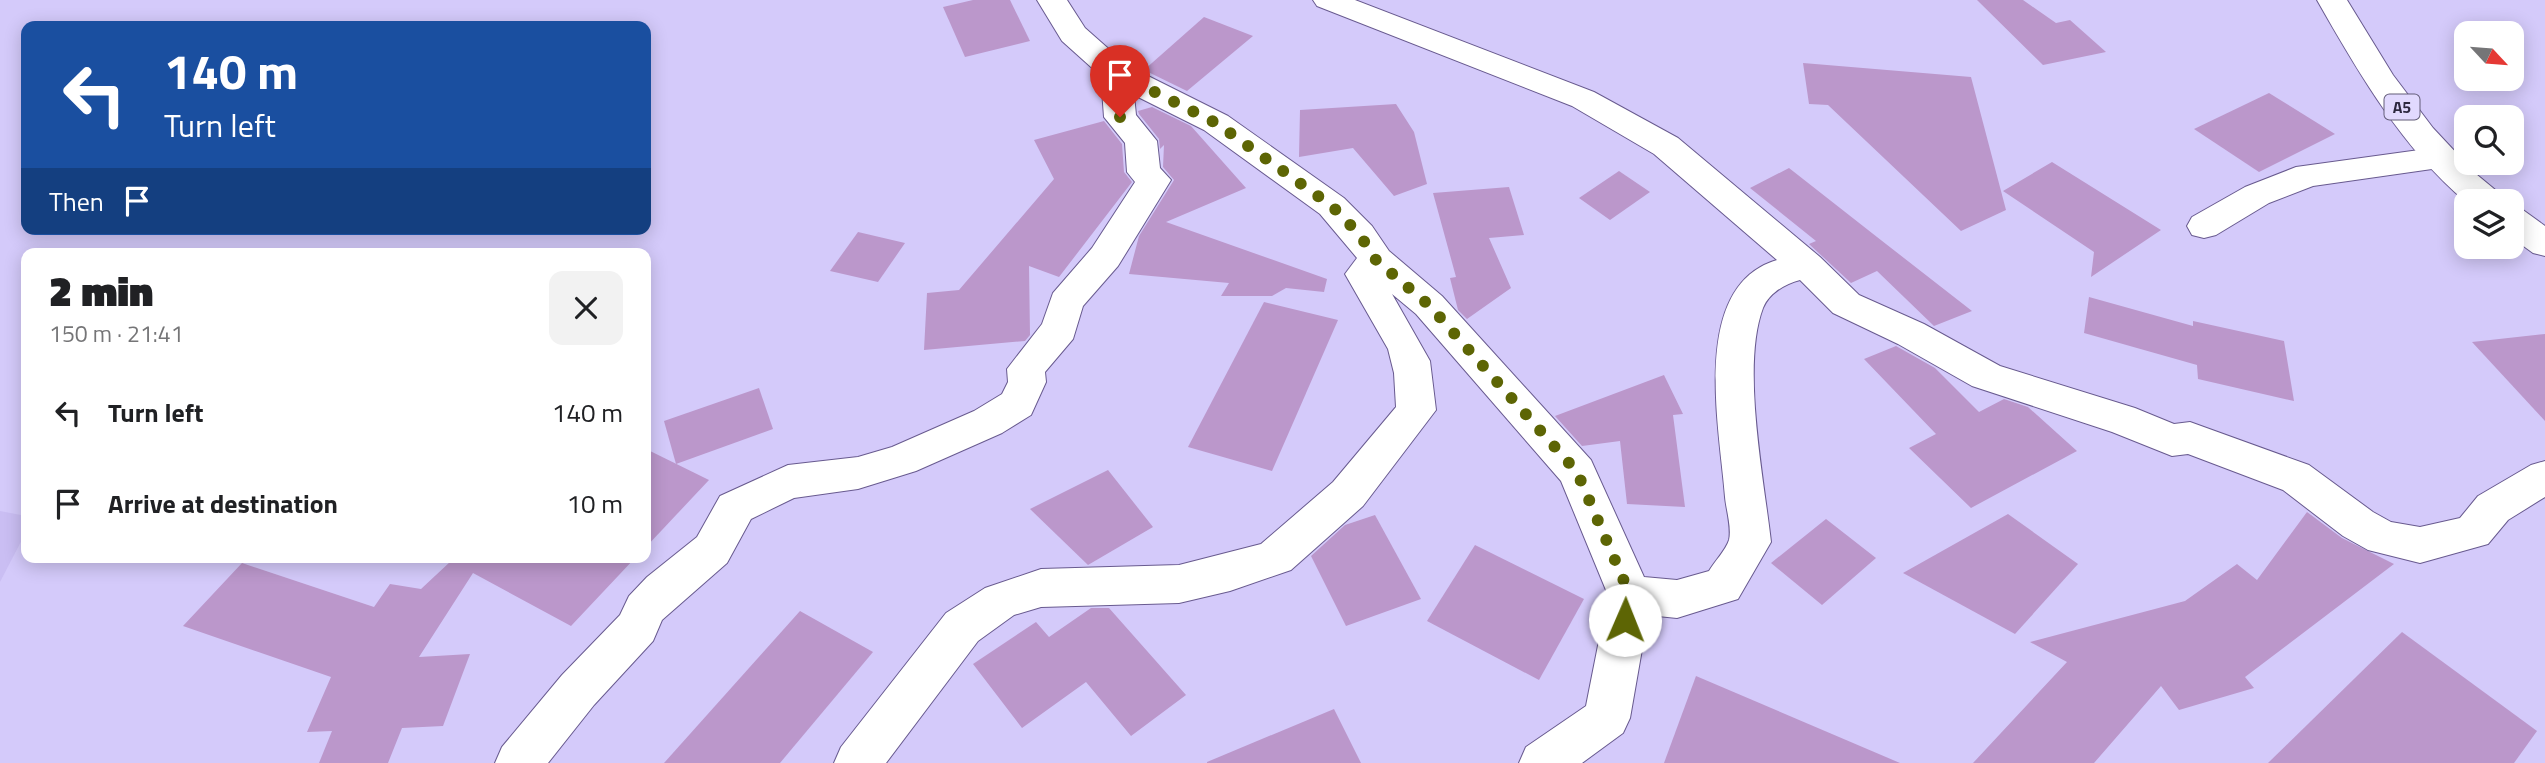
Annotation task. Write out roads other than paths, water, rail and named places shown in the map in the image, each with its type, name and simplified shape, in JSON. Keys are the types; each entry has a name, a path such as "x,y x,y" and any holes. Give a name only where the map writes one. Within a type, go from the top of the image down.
{"main road":[{"path":"1052,0 1073,34 1117,73 1216,123 1321,199 1360,235 1376,260 1429,305 1577,472 1630,595 1607,718 1544,763"},
{"path":"1328,0 1583,99 1666,146 1807,266 1846,304 1911,334 1986,376 2073,406 2122,419 2172,440 2190,438 2272,471 2295,477 2358,524 2383,538 2420,545 2473,532 2493,508 2545,477"},
{"name":"A5","path":"2332,0 2363,56 2441,158 2470,189"},
{"path":"519,763 578,690 637,627 644,609 662,590 712,550 727,528 735,508 788,482 858,473 902,460 988,422 1017,404 1027,382 1026,369 1060,329 1066,302 1105,257 1154,180 1144,172 1141,141 1120,117 1117,73"},
{"path":"2204,226 2258,195 2308,175 2441,158"},
{"path":"2524,229 2545,244"},
{"path":"858,763 962,627 1000,601 1041,588 1179,584 1230,573 1276,557 1348,494 1416,410 1412,363 1404,343 1373,297 1363,274 1376,260"},
{"path":"1630,595 1677,599 1723,586 1750,542 1733,360 1745,307 1758,286 1780,272 1807,266"}]}
